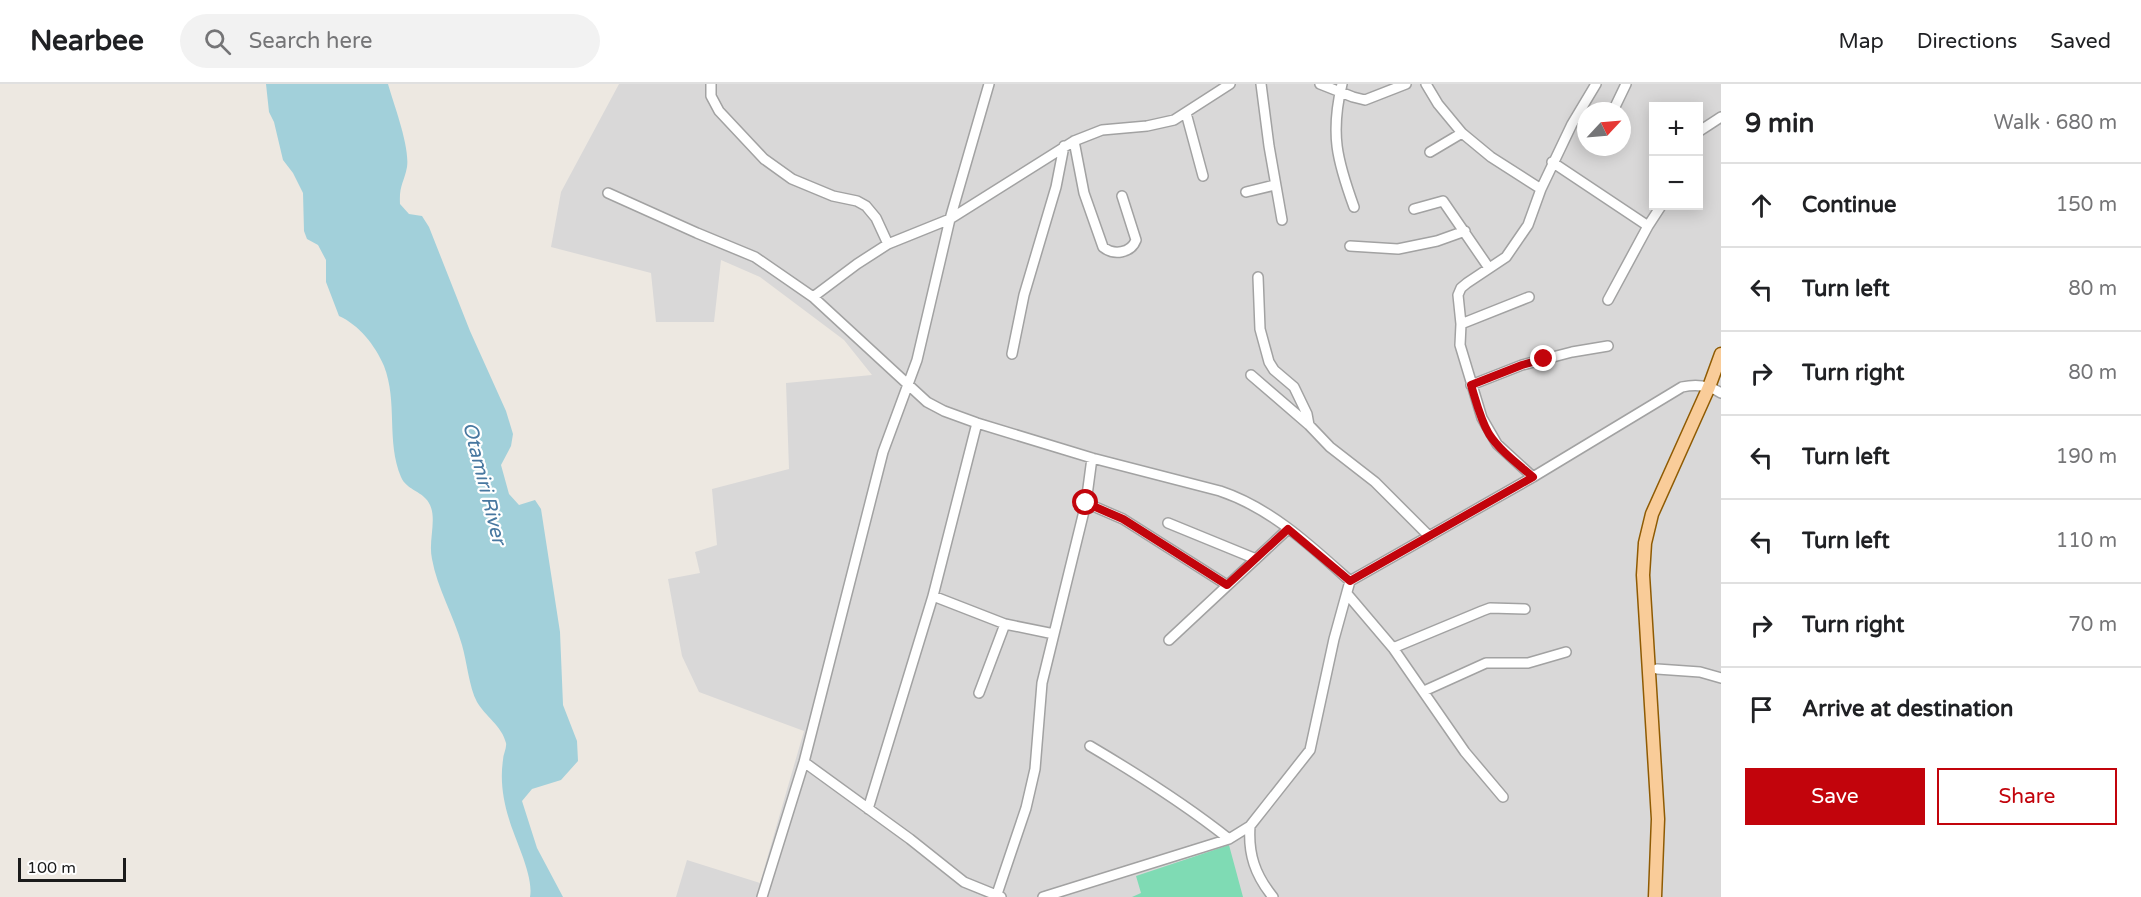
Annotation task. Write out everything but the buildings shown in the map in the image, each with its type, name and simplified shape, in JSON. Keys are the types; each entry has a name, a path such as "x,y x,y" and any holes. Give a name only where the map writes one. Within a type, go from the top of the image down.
{"main road":[{"path":"1654,897 1658,819 1643,574 1645,543 1652,514 1715,390 1721,354"},
{"path":"1663,897 1666,819 1651,574 1653,544 1660,517 1721,377"}],"street":[{"path":"711,84 711,96 719,111 764,159 792,179 833,196 857,201 866,206 876,218 888,244"},
{"path":"762,897 804,762 883,452 917,360 950,219 989,84"},
{"path":"813,297 888,244 950,219 1074,141 1102,130 1147,126 1174,120 1230,84"},
{"path":"1261,84 1282,220"},
{"path":"1320,84 1341,88 1365,100 1406,84"},
{"path":"1426,84 1438,104 1462,133 1491,157 1541,189"},
{"path":"1533,477 1497,444 1482,418 1460,345 1461,324 1458,295 1461,288 1506,257 1520,237 1530,220 1552,162 1596,84"},
{"path":"1617,102 1626,84"},
{"path":"1341,88 1335,138 1342,174 1354,207"},
{"path":"1186,113 1203,176"},
{"path":"1703,129 1721,117"},
{"path":"1430,152 1462,133"},
{"path":"1074,141 1084,193 1103,246 1116,253 1128,249 1135,244 1136,240 1122,196"},
{"path":"1012,354 1024,295 1056,187 1064,147"},
{"path":"1552,162 1648,226"},
{"path":"1246,192 1275,185"},
{"path":"608,193 755,257 813,297 927,402 944,411 1092,458 1242,498 1261,508 1350,581"},
{"path":"1414,209 1443,201 1490,268"},
{"path":"1608,300 1648,226 1659,210"},
{"path":"1350,246 1398,249 1437,241 1465,231"},
{"path":"1258,277 1260,329 1269,362 1274,370 1294,387 1307,414 1308,425"},
{"path":"1461,324 1529,297"},
{"path":"1471,385 1522,365 1572,352 1608,346"},
{"path":"1251,375 1308,425 1329,447 1375,482 1429,536"},
{"path":"1350,581 1533,477 1682,387 1694,384 1715,390"},
{"path":"868,809 933,596 977,423"},
{"path":"804,762 964,882 999,896 1026,808 1035,769 1042,683 1086,503 1092,458"},
{"path":"1086,503 1123,519 1227,585"},
{"path":"1168,523 1256,559"},
{"path":"1169,640 1288,529"},
{"path":"1043,897 1229,839 1250,826 1310,750 1334,639 1350,581"},
{"path":"1348,595 1393,648 1465,752 1503,797"},
{"path":"933,596 1005,624 1054,634"},
{"path":"1393,648 1482,610 1490,608 1525,609"},
{"path":"979,693 1005,624"},
{"path":"1424,691 1486,663 1528,663 1566,652"},
{"path":"1658,669 1700,672 1721,678"},
{"path":"1090,746 1194,811 1229,839"},
{"path":"1250,826 1249,845 1254,864 1264,886 1273,897"}],"shaded area":[{"path":"619,84 1721,84 1721,897 676,897 687,860 760,883 804,731 699,692 682,656 668,579 700,573 695,552 717,545 712,489 789,469 786,383 872,375 844,340 760,277 721,260 714,322 656,322 651,273 551,247 561,192"}],"green space":[{"path":"1229,845 1243,897 1132,897 1141,893 1136,876"}],"water":[{"name":"Otamiri River","path":"266,84 388,84 404,137 407,159 400,192 400,204 409,214 422,216 429,227 470,331 506,411 513,434 511,446 501,465 509,494 519,505 535,500 541,509 560,632 563,705 577,741 578,761 561,780 532,789 522,801 537,848 563,897 530,897 527,869 509,819 504,797 502,775 506,743 501,731 477,702 459,634 434,570 431,552 432,511 427,500 407,485 401,477 394,450 390,393 384,366 366,336 339,316 326,282 326,260 318,245 307,239 304,231 303,193 293,173 283,160 274,122 269,112"}],"route":[{"path":"1086,503 1123,519 1227,585 1288,529 1350,581 1533,477 1497,444 1489,433 1471,385 1544,359"}]}
